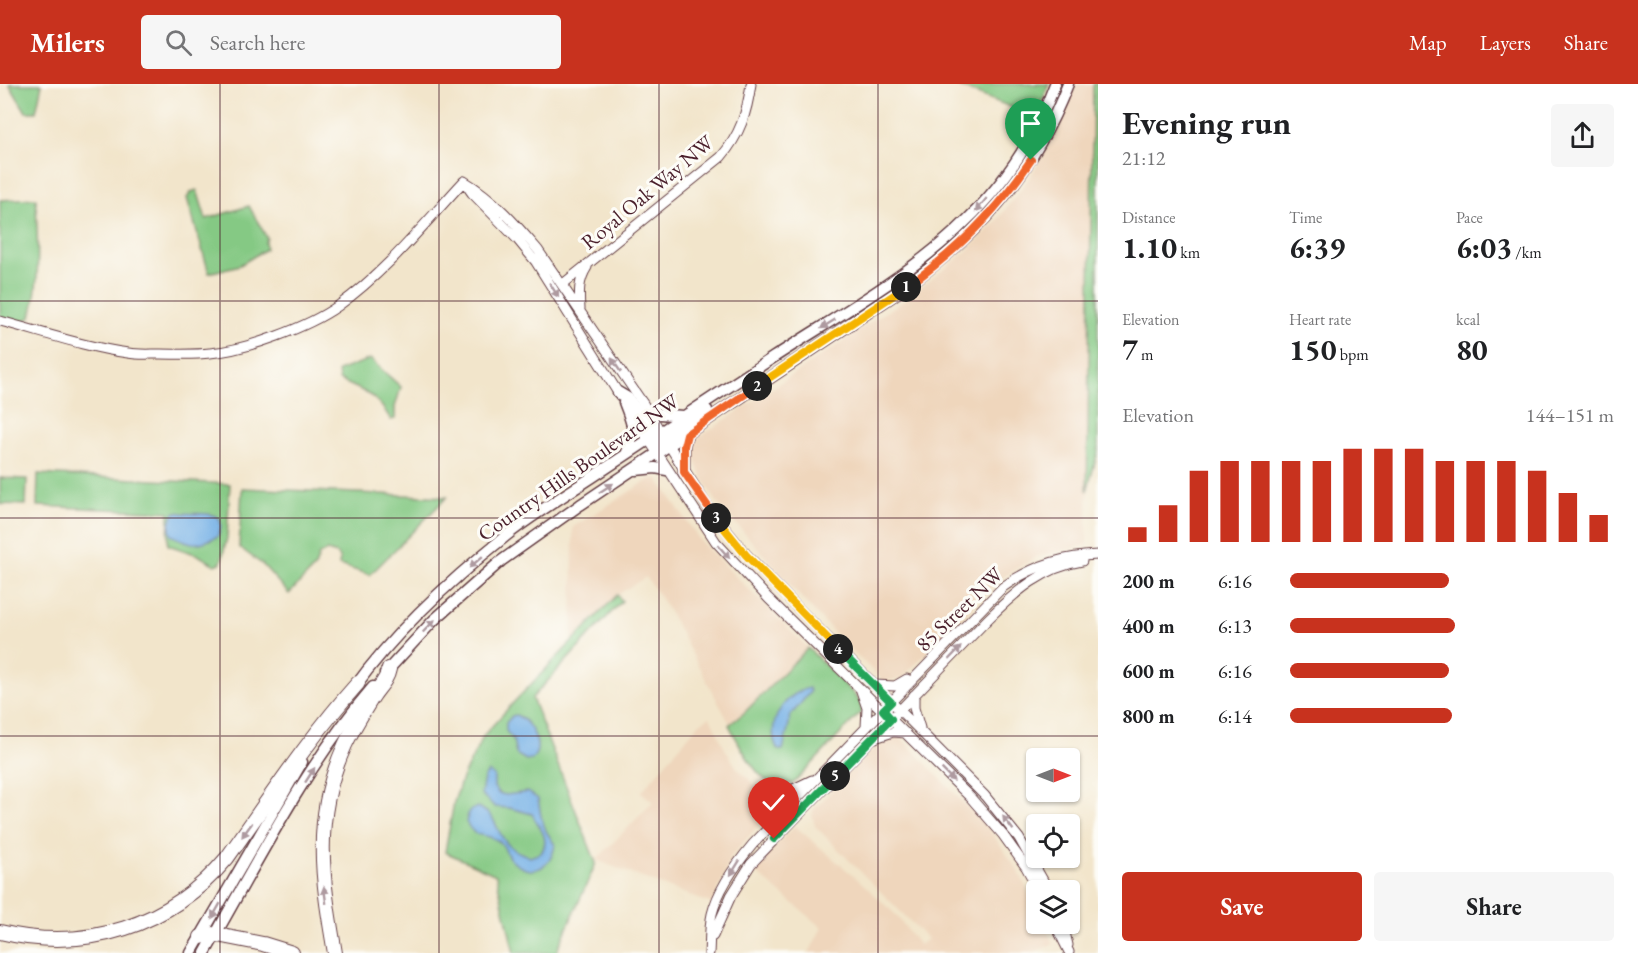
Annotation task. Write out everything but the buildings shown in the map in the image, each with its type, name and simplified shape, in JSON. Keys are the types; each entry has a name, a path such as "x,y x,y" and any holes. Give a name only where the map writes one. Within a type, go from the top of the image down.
{"highway":[{"path":"336,953 327,905 322,859 326,805 345,744 373,695 387,676 389,669"},
{"path":"0,932 49,940 94,936 141,922 169,909 215,872 227,858 306,747 358,683"},
{"path":"201,937 216,934 292,953"}],"main road":[{"name":"Country Hills Boulevard NW","path":"205,953 291,804 318,762 363,698 434,620 501,561 633,470 683,416 884,288 922,261 955,233 983,204 1023,152 1055,84"},
{"name":"Country Hills Boulevard NW","path":"191,953 305,757 358,683 435,599 507,535 626,454 687,434 919,278 968,237 996,207 1031,160 1058,109 1068,84"},
{"path":"621,397 628,398 659,442 708,409 716,397"},
{"path":"621,397 634,428 633,439 626,454"},
{"path":"649,413 683,416"},
{"path":"684,472 684,446 687,434"},
{"path":"633,470 655,468 667,470"}],"street":[{"name":"Royal Oak Way NW","path":"562,284 721,157 733,143 742,125 751,84"},
{"path":"464,181 490,200 520,229 562,284 649,413 667,470 703,525 729,557 993,822 1033,880"},
{"path":"0,321 130,354 228,351 279,335 337,307 369,281 405,246 464,181"},
{"path":"464,181 472,193 517,239 541,269 621,397"},
{"path":"580,311 579,288 582,276 590,263"},
{"path":"659,442 684,472 708,509 746,555 985,796 1006,820 1044,880"},
{"name":"85 Street NW","path":"708,953 712,915 731,873 753,844 815,779 993,598 1016,578 1061,558 1098,555"},
{"name":"85 Street NW","path":"710,940 731,896 751,864 1018,591 1059,567 1079,561 1098,560"},
{"path":"875,685 895,686 913,679"},
{"path":"859,687 866,705 866,727"},
{"path":"914,695 914,708 921,730"},
{"path":"870,740 893,732 906,734"},
{"path":"772,795 784,793 815,779"},
{"path":"1060,934 1069,953"},
{"path":"1065,934 1069,953"}],"shaded area":[{"path":"1076,84 1093,84 1087,545 1036,557 997,581 901,679 883,681 815,613 717,502 704,481 689,444 907,298 966,252 994,224 1030,177 1053,137"},
{"path":"657,478 701,542 808,648 744,713 730,724 666,606 646,577 617,595 572,641 573,527 650,479"},
{"path":"710,717 737,768 768,797 770,803 763,820 731,857 712,904 596,860 653,802 641,792 700,723"},
{"path":"898,735 989,829 1019,872 1026,887 1026,934 1048,934 1053,944 1031,953 809,953 822,927 754,871 749,871 795,826 896,915 919,945 928,939 815,826 812,815 813,810 880,741 889,736"}],"green space":[{"path":"9,84 42,84 36,112 26,112"},
{"path":"952,84 1049,84 1036,117"},
{"path":"1093,84 1098,84 1098,452 1087,491"},
{"path":"197,190 206,219 249,206 267,238 266,249 240,265 209,273 187,198 191,192"},
{"path":"36,198 38,258 36,288 31,317 21,323 0,317 0,200"},
{"path":"370,359 401,387 395,407 395,419 391,420 375,399 339,380 338,371"},
{"path":"38,474 230,484 227,538 221,563 215,565 198,555 168,545 169,512 37,506"},
{"path":"0,478 27,479 26,505 0,504"},
{"path":"242,488 447,497 370,575 339,565 340,559 337,554 327,551 319,555 315,567 289,594 263,565 239,547"},
{"path":"617,595 622,601 532,698 596,863 556,953 514,953 496,875 445,852 454,802 462,778 484,735"},
{"path":"808,648 852,692 860,702 862,711 795,782 778,787 761,776 729,725 744,713"}],"water":[{"path":"174,513 216,516 220,519 221,526 218,536 205,542 195,543 171,535 171,521"},
{"path":"809,688 810,692 791,715 783,750 778,750 773,731 778,712 791,697"},
{"path":"516,715 526,722 534,734 537,748 532,759 526,760 516,754 513,739 506,731 506,723"},
{"path":"488,772 494,776 494,787 498,793 506,795 528,792 538,799 546,831 555,845 549,861 544,866 531,870 517,865 510,859 501,843 496,839 474,832 466,822 469,811 478,807 492,818 507,844 513,849 530,857 541,853 544,848 543,833 532,814 495,807 481,794 484,778"}],"route":[{"path":"774,839 891,719 883,710 891,702 746,555 708,509 684,472 684,446 687,434 927,272 980,225 1031,160"}]}
